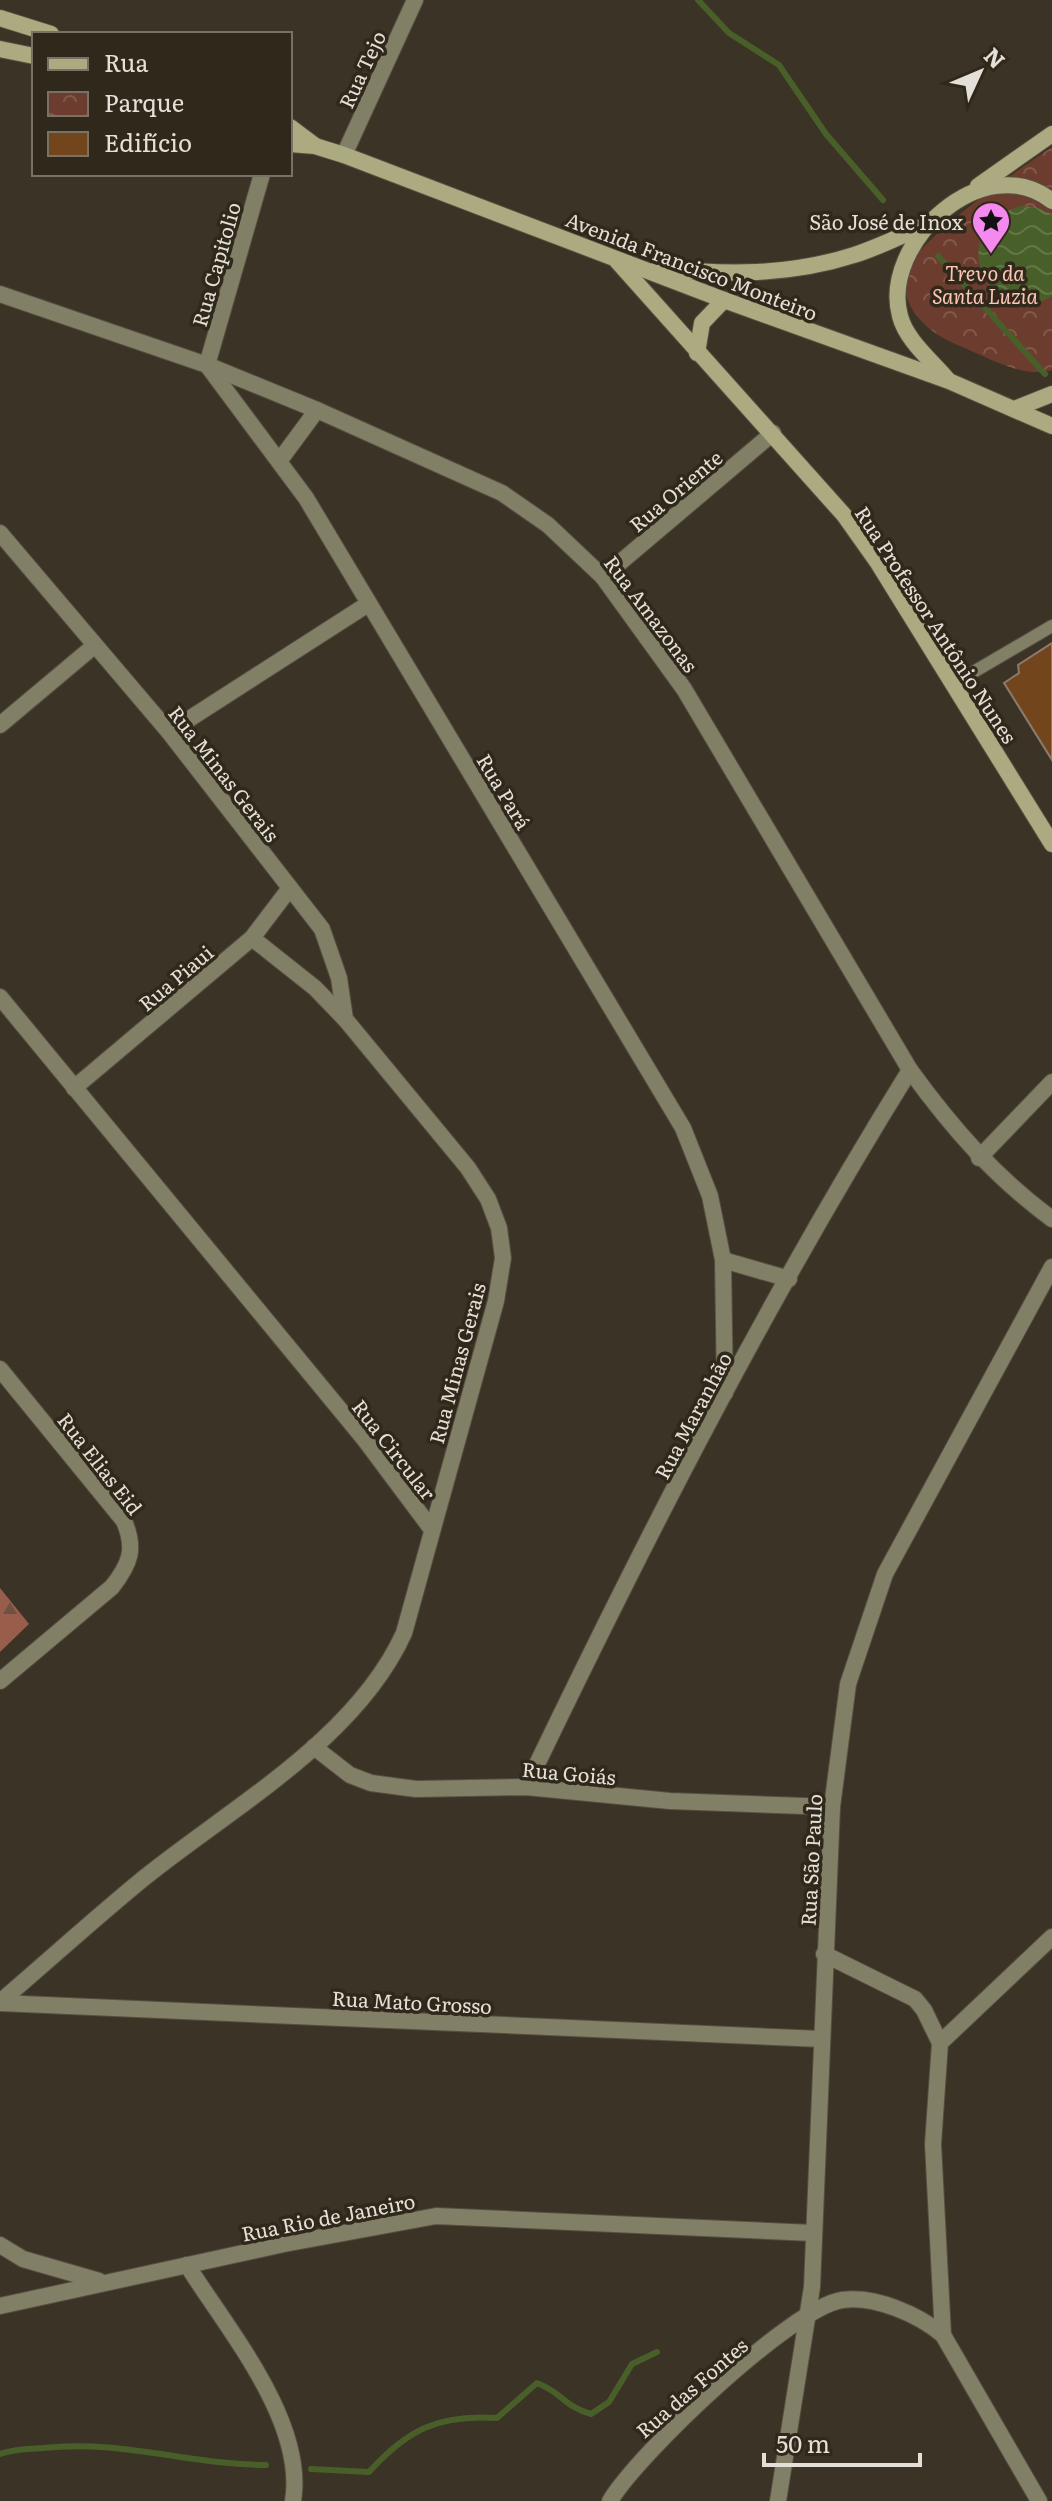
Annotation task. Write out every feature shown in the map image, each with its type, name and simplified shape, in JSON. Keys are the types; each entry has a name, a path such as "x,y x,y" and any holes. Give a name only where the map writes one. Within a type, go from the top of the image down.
{"main road":[{"path":"0,18 45,32"},
{"path":"0,49 32,56"},
{"name":"Avenida Francisco Monteiro","path":"292,129 315,146"},
{"path":"632,265 724,275 806,268 855,255 929,224 968,192 1052,134"},
{"name":"Avenida Francisco Monteiro","path":"292,144 315,146 344,155 724,300 949,381 1017,408 1052,426"},
{"path":"968,192 991,186 1025,189 1052,201"},
{"path":"929,224 908,257 897,295 900,318 913,342 949,381"},
{"name":"Rua Professor Antônio Nunes","path":"614,257 844,515 1052,844"},
{"path":"697,353 702,323 724,300"},
{"path":"1017,408 1052,394"}],"street":[{"name":"Rua Tejo","path":"344,155 415,0"},
{"name":"Rua Capitolio","path":"207,365 261,176"},
{"name":"Rua Amazonas","path":"0,294 207,365 317,410 502,493 548,525 603,577 684,689 910,1070 979,1158 1052,1219"},
{"name":"Rua Pará","path":"207,365 280,460 683,1128 710,1196 723,1260 725,1393"},
{"path":"280,460 317,410"},
{"name":"Rua Oriente","path":"603,577 773,433"},
{"name":"Rua Minas Gerais","path":"0,533 169,732 327,940 339,978 345,1019"},
{"path":"169,732 368,604"},
{"path":"0,725 94,646"},
{"name":"Rua Piaui","path":"74,1088 252,938 290,888"},
{"name":"Rua Minas Gerais","path":"252,938 315,988 345,1019 468,1168 488,1199 499,1228 503,1258 496,1301 430,1527"},
{"name":"Rua Circular","path":"0,997 365,1440 430,1527 404,1633 392,1660 360,1702 314,1747 143,1879 0,2003"},
{"name":"Rua Maranhão","path":"526,1787 613,1606 725,1393 851,1166 910,1070"},
{"path":"979,1158 1052,1082"},
{"path":"723,1260 789,1279"},
{"name":"Rua São Paulo","path":"778,2501 808,2314 832,1807 848,1684 885,1574 1052,1267"},
{"name":"Rua Elias Eid","path":"0,1369 124,1521 132,1552 127,1568 112,1587 0,1681"},
{"name":"Rua Goiás","path":"314,1747 350,1775 371,1783 416,1789 526,1787 670,1801 832,1807"},
{"path":"940,2043 1052,1937"},
{"path":"824,1954 915,1999 940,2043 933,2144 943,2335 1039,2501"},
{"name":"Rua Mato Grosso","path":"0,2003 821,2039"},
{"name":"Rua Rio de Janeiro","path":"0,2306 389,2222 436,2216 813,2233"},
{"path":"0,2245 23,2259 101,2282"},
{"path":"187,2265 263,2387 284,2428 294,2457 293,2501"},
{"name":"Rua das Fontes","path":"610,2501 639,2461 679,2419 808,2314 841,2300 866,2300 927,2322 943,2335"}],"lane":[{"path":"953,684 1052,626"}],"green space":[{"name":"Trevo da Santa Luzia","path":"1052,147 1052,370 1029,372 993,361 937,334 926,326 911,306 905,282 916,255 931,239 973,204"},
{"path":"0,1588 29,1624 0,1652"}],"water":[{"path":"1020,206 1035,207 1052,214 1052,296 1030,304 1010,301 994,290 983,274 978,255 982,236 996,219"}],"building":[{"path":"1052,643 1052,760 1004,683 1019,673 1018,665"}],"waterway":[{"path":"698,0 729,33 779,65 826,134 883,200"},
{"path":"938,256 1045,374"},
{"path":"311,2469 369,2472 411,2435 441,2422 476,2417 497,2418 537,2383 591,2414 609,2402 632,2364 657,2352"},
{"path":"0,2454 27,2449 100,2447 266,2465"}],"place":[{"name":"São José de Inox","path":"991,255"}]}
